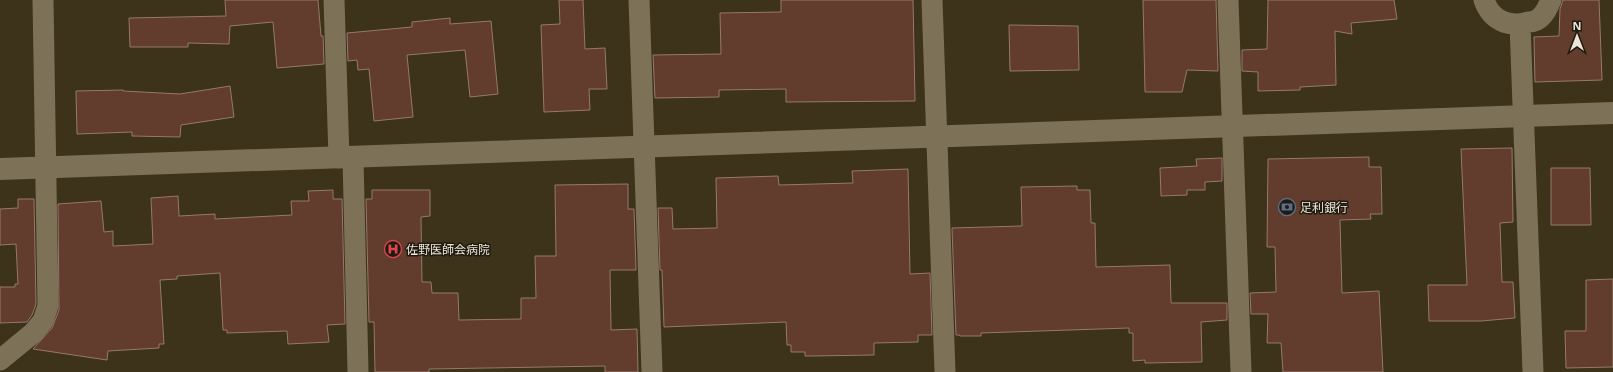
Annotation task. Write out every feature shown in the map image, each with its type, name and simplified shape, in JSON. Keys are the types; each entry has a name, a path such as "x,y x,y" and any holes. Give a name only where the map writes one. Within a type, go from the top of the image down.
{"street":[{"path":"0,360 33,333 43,321 48,306 47,167 43,0"},
{"path":"334,0 346,158 358,372"},
{"path":"639,0 652,372"},
{"path":"932,0 945,372"},
{"path":"1228,0 1241,372"},
{"path":"1484,0 1486,7 1494,17 1504,23 1520,25 1537,20 1546,12 1551,0"},
{"path":"1520,25 1522,116 1533,372"},
{"path":"0,169 1613,113"}],"building":[{"path":"225,0 318,0 321,36 323,36 324,64 277,68 273,22 230,26 229,44 188,43 188,47 130,47 129,18 226,16"},
{"path":"559,0 583,0 585,49 605,48 607,89 589,89 590,110 544,112 541,25 560,24"},
{"path":"781,0 913,0 915,101 786,102 786,89 719,90 719,97 655,98 653,55 721,54 720,13 781,12"},
{"path":"1143,0 1216,0 1218,71 1187,70 1182,92 1145,92"},
{"path":"1268,0 1394,0 1397,19 1351,23 1352,34 1335,31 1336,85 1300,87 1300,90 1258,91 1258,72 1242,71 1242,50 1267,49"},
{"path":"1563,0 1599,0 1602,80 1535,82 1534,37 1559,36 1560,9"},
{"path":"450,18 450,24 491,21 498,94 470,97 465,50 407,55 413,117 374,121 369,69 358,70 357,60 348,61 347,33 412,27 412,22"},
{"path":"1009,25 1078,26 1079,70 1010,71"},
{"path":"230,86 234,117 181,125 180,137 132,136 132,132 77,134 76,91 123,90 180,94"},
{"path":"1512,148 1513,222 1500,223 1502,282 1513,282 1515,318 1481,321 1429,321 1428,285 1467,285 1461,149"},
{"path":"1369,157 1369,167 1381,167 1382,214 1370,214 1371,219 1340,220 1342,293 1379,291 1383,372 1283,372 1281,343 1267,343 1268,314 1251,314 1250,293 1276,292 1275,247 1267,247 1268,159"},
{"path":"1222,158 1222,181 1205,182 1205,190 1187,190 1187,195 1161,196 1160,168 1197,166 1196,159"},
{"path":"1551,168 1590,168 1591,225 1551,225"},
{"path":"908,169 910,274 930,273 932,335 918,335 918,342 874,343 874,355 805,356 805,352 791,352 791,345 787,345 786,322 664,327 658,208 672,208 673,229 717,228 716,178 778,176 779,185 853,183 852,171"},
{"path":"628,184 628,209 634,209 636,270 610,270 611,330 637,329 638,372 605,372 605,366 429,369 429,372 375,372 374,322 369,322 366,199 372,199 372,190 430,190 430,216 421,217 422,282 431,282 432,293 458,293 459,320 521,319 521,298 536,298 535,256 556,256 555,185"},
{"path":"1077,186 1077,190 1090,190 1091,223 1095,223 1096,267 1170,265 1171,303 1227,303 1227,320 1201,322 1202,362 1145,363 1145,360 1133,361 1133,333 1129,333 1129,328 981,333 981,336 956,335 952,228 1022,226 1021,187"},
{"path":"333,190 333,199 342,199 345,324 327,325 329,342 288,344 287,331 227,333 227,330 223,330 220,273 177,276 177,279 160,280 164,344 159,344 159,348 108,351 107,360 33,349 52,328 59,310 58,204 101,201 104,232 113,231 113,246 153,244 151,198 178,196 179,216 215,214 215,219 292,215 291,201 309,201 308,191"},
{"path":"18,199 34,199 36,304 32,315 27,322 0,323 0,287 15,287 15,284 18,284 16,244 0,245 0,209 18,208"},
{"path":"1613,279 1613,367 1566,368 1565,331 1586,331 1586,280"}],"place":[{"name":"足利銀行","path":"1287,207"},
{"name":"佐野医師会病院","path":"393,249"}]}
